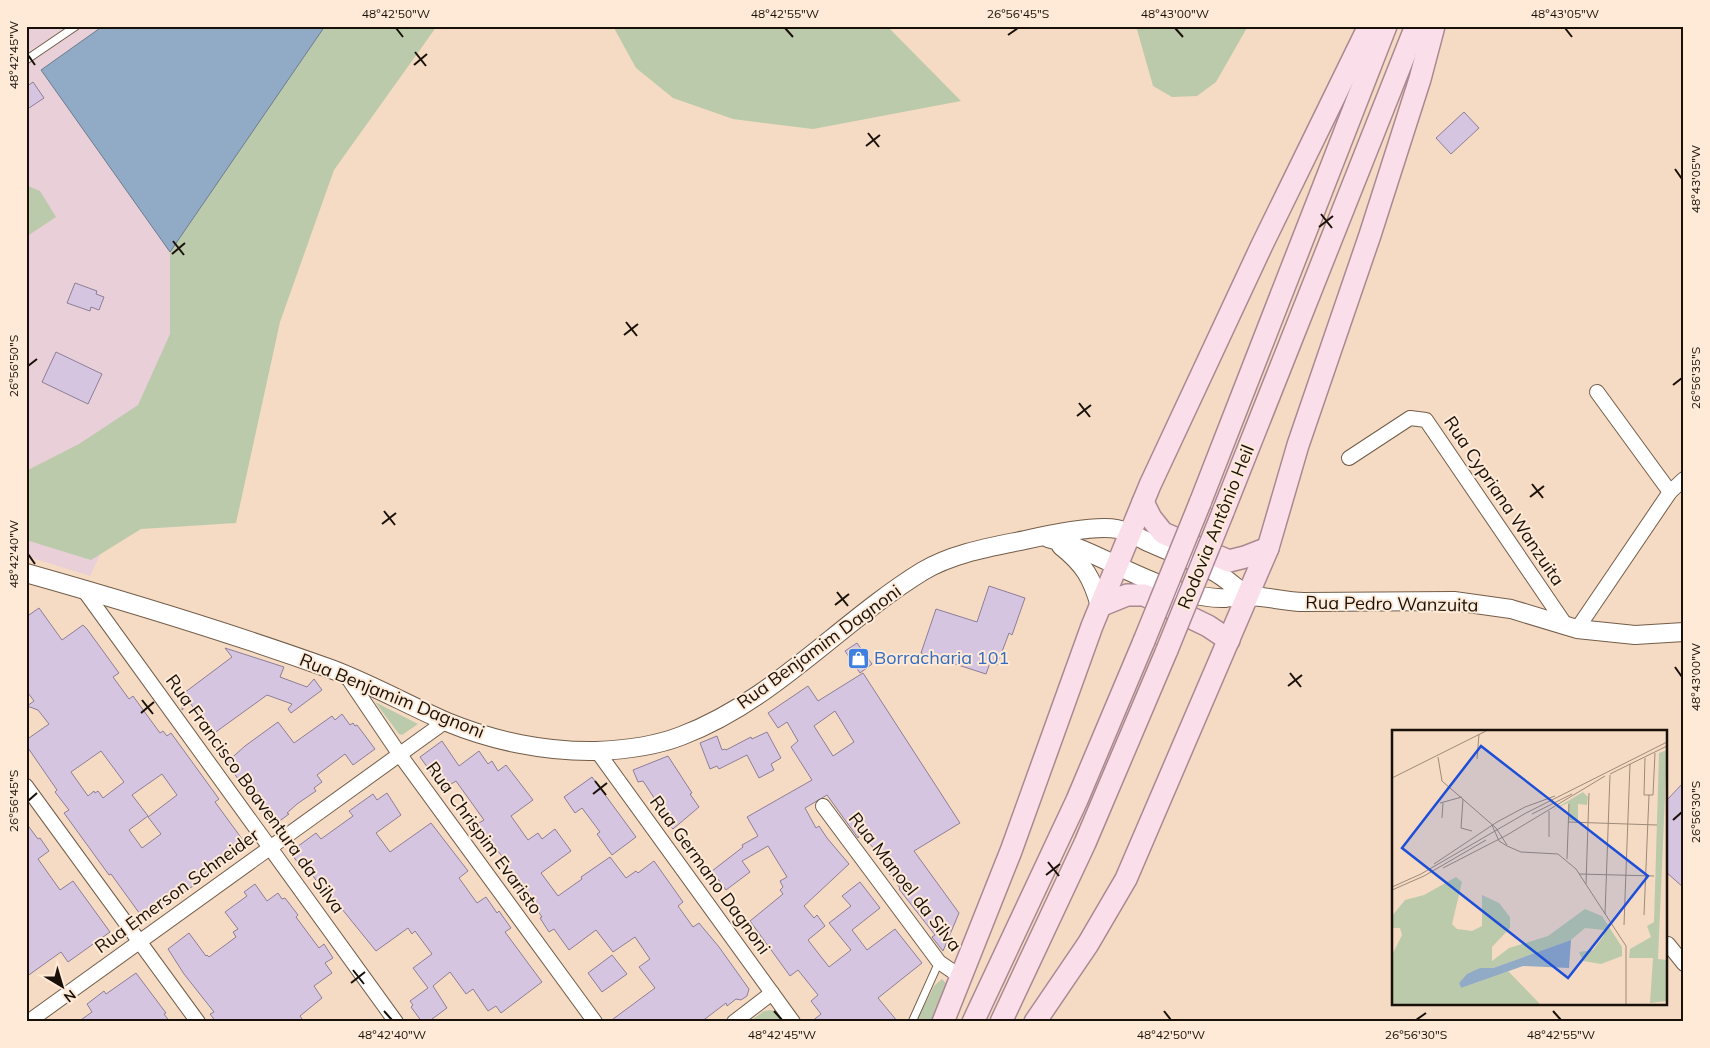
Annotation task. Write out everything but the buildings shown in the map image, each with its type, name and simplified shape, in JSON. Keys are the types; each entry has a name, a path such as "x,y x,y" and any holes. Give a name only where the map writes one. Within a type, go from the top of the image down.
{"main road":[{"path":"942,1022 1011,851 1100,606 1129,534 1262,245 1369,26"},
{"name":"Rodovia Antônio Heil","path":"973,1022 1078,800 1144,641 1200,503 1386,26"},
{"name":"Rodovia Antônio Heil","path":"1001,1022 1097,815 1167,650 1416,26"},
{"path":"1036,1022 1088,944 1126,880 1268,548 1298,445 1370,235 1420,79 1434,26"},
{"path":"1143,502 1151,518 1163,533 1229,561 1268,548"},
{"path":"1100,606 1127,595 1144,595 1208,626 1229,640"}],"street":[{"path":"1597,392 1670,492"},
{"name":"Rua Cypriana Wanzuita","path":"1349,458 1410,418 1426,420 1572,628"},
{"path":"1572,628 1670,492 1684,479"},
{"name":"Rua Benjamim Dagnoni","path":"26,573 236,636 346,675 446,721 490,736 537,747 597,751 649,745 680,737 716,721 748,702 779,680 855,619 926,570 956,557 1041,536 1096,529 1118,529 1211,569 1247,596"},
{"path":"1041,536 1062,546 1080,563 1093,583 1100,606"},
{"name":"Rua Benjamim Dagnoni","path":"1041,536 1067,543 1149,580 1186,593 1223,598 1247,596"},
{"name":"Rua Francisco Boaventura da Silva","path":"83,589 396,1022"},
{"name":"Rua Pedro Wanzuita","path":"1247,596 1286,602 1454,601 1511,609 1572,628 1635,635 1684,632"},
{"name":"Rua Chrispim Evaristo","path":"346,675 400,755 596,1022"},
{"name":"Rua Emerson Schneider","path":"28,1022 446,721"},
{"name":"Rua Germano Dagnoni","path":"597,751 793,1022"},
{"path":"26,786 198,1022"},
{"name":"Rua Manoel da Silva","path":"823,806 939,962 961,977"},
{"path":"1668,944 1684,964"},
{"path":"734,1022 772,993"}],"lane":[{"path":"26,60 76,26"},
{"path":"912,1022 939,962"}],"shaded area":[{"path":"26,26 392,26 240,261 90,576 26,556"}],"green space":[{"path":"325,26 437,26 334,170 280,322 236,523 141,529 91,560 26,540 26,471 79,444 138,405 170,334 170,252"},
{"path":"615,26 887,26 961,101 813,129 733,119 673,98 636,68 615,30"},
{"path":"1136,26 1248,26 1216,82 1197,96 1172,97 1153,86"},
{"path":"26,185 40,191 56,217 26,237"},
{"path":"375,702 418,724 402,735 399,734"},
{"path":"942,979 946,983 946,989 933,1022 916,1022 934,986"},
{"path":"771,1010 776,1012 783,1022 749,1022 764,1011"}],"water":[{"path":"103,26 325,26 170,252 41,70"}],"place":[{"name":"Borracharia 101","path":"858,658"}]}
